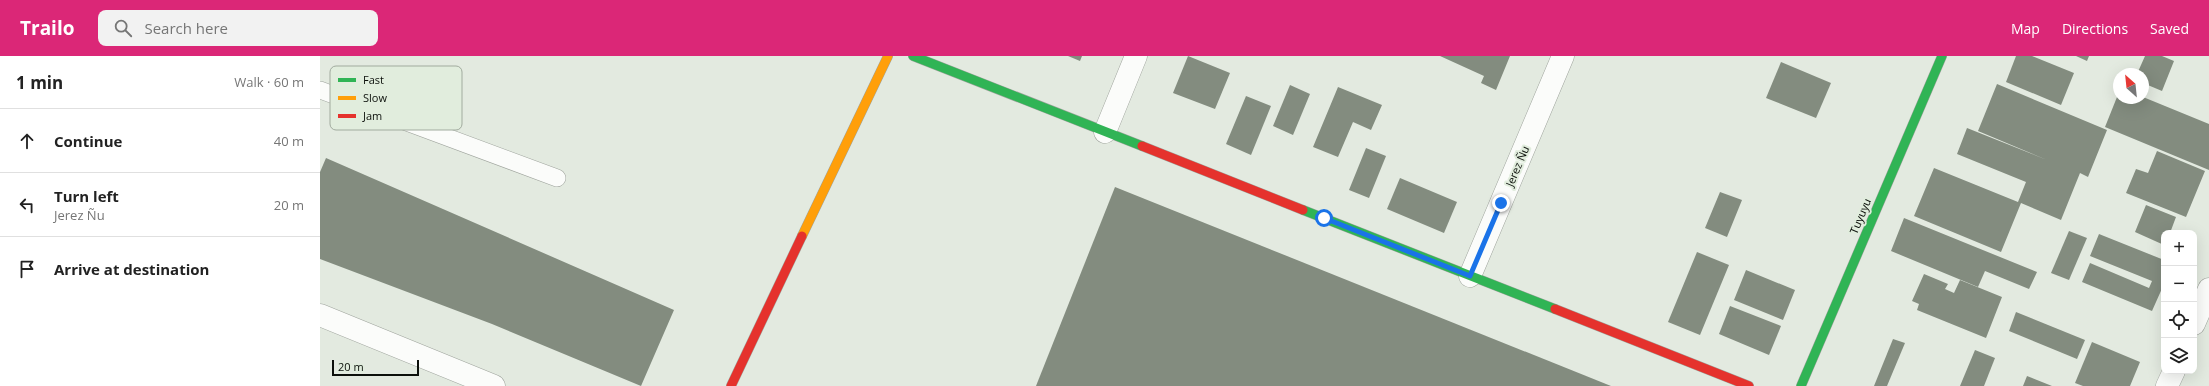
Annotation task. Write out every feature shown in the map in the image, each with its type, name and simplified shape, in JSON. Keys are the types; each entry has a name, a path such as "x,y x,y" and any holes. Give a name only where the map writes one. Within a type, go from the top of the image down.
{"street":[{"path":"731,386 888,56"},
{"path":"913,56 1749,386"},
{"path":"1105,132 1136,56"},
{"name":"Jerez Ñu","path":"1470,276 1564,56"},
{"name":"Tuyuyu","path":"1801,386 1942,56"},
{"path":"2197,317 2209,290"},
{"path":"320,315 494,386"},
{"path":"2167,386 2173,374"}],"lane":[{"path":"320,90 330,94"},
{"path":"428,130 557,178"}],"building":[{"path":"1068,56 1082,56 1080,61"},
{"path":"1188,56 1230,73 1215,109 1173,93"},
{"path":"1440,56 1510,56 1496,90 1481,83 1484,76"},
{"path":"2016,56 2032,56 2074,73 2061,105 2006,82"},
{"path":"2076,56 2089,56 2087,61"},
{"path":"2145,56 2162,56 2174,61 2162,91 2149,86 2149,68 2140,68"},
{"path":"1781,62 1831,83 1816,118 1766,98"},
{"path":"1997,84 2107,130 2088,177 2080,173 2061,220 2021,203 2001,252 1914,216 1934,168 2018,202 2026,182 1957,154 1967,128 2047,160 1978,131"},
{"path":"1290,85 1310,94 1293,135 1273,126"},
{"path":"1338,87 1382,105 1371,130 1353,122 1338,157 1313,147"},
{"path":"1246,96 1271,106 1251,155 1226,144"},
{"path":"2149,99 2209,124 2209,170 2105,127 2114,104 2149,104"},
{"path":"1366,148 1386,156 1369,198 1349,190"},
{"path":"2157,151 2205,171 2186,217 2126,193 2136,169 2148,173"},
{"path":"326,158 674,310 641,386 492,324 320,259 320,172"},
{"path":"1400,178 1457,202 1444,233 1387,209"},
{"path":"1115,187 1611,386 1036,386"},
{"path":"1720,192 1742,200 1727,237 1705,228"},
{"path":"2146,205 2176,217 2171,230 2161,230 2161,244 2135,232"},
{"path":"1904,218 2037,272 2029,289 1985,271 1978,287 1891,251"},
{"path":"2069,231 2087,238 2069,280 2051,273"},
{"path":"2099,234 2161,259 2161,291 2152,311 2082,282 2090,263 2149,288 2152,281 2090,256"},
{"path":"1697,252 1729,265 1700,335 1668,322"},
{"path":"1746,270 1795,290 1783,320 1734,300"},
{"path":"1924,274 1948,284 1945,289 1954,293 1960,280 2002,297 1986,338 1917,310 1919,304 1912,301"},
{"path":"1730,306 1781,326 1769,355 1719,334"},
{"path":"2016,312 2085,340 2077,359 2009,331"},
{"path":"1893,339 1905,343 1887,386 1874,386"},
{"path":"2092,342 2140,362 2130,386 2083,386 2075,383"},
{"path":"1975,350 1995,358 1984,386 1960,386"},
{"path":"2027,376 2052,386 2023,386"}],"traffic: fast":[{"path":"913,56 1142,146"},
{"path":"1801,386 1942,56"},
{"path":"1303,210 1555,309"}],"traffic: slow":[{"path":"802,236 888,56"}],"traffic: jam":[{"path":"1142,146 1303,210"},
{"path":"731,386 802,236"},
{"path":"1555,309 1749,386"}],"route":[{"path":"1324,218 1470,276 1501,203"}]}
